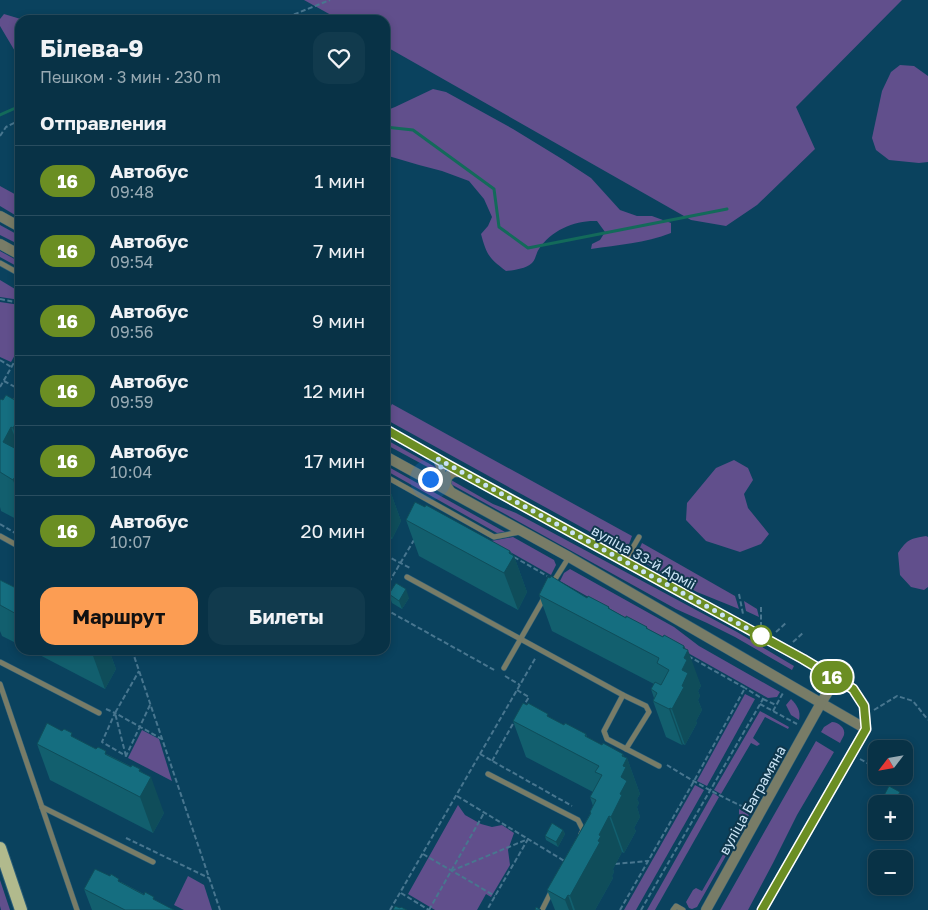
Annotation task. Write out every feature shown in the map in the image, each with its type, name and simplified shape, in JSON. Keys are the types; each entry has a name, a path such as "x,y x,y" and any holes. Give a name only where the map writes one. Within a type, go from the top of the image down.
{"main road":[{"path":"0,848 21,910"}],"street":[{"path":"0,216 15,224"},
{"path":"0,244 15,252"},
{"name":"вуліца 33-й Арміі","path":"390,432 803,659 853,689 864,706 866,729"},
{"path":"390,459 569,557 866,729 762,910"},
{"path":"426,478 434,478 440,473 441,466 438,459"},
{"path":"450,491 446,485 447,477 453,472 462,472"},
{"name":"вуліца Баграмяна","path":"706,910 836,679"}],"lane":[{"path":"0,263 15,271"},
{"path":"9,413 15,401"},
{"path":"390,479 494,537 522,532"},
{"path":"0,536 15,544"},
{"path":"624,562 638,537"},
{"path":"550,588 569,557"},
{"path":"407,577 646,706 649,712 626,748"},
{"path":"504,668 545,597"},
{"path":"0,662 99,713"},
{"path":"0,684 77,910"},
{"path":"623,695 604,731 607,739 659,766"},
{"path":"488,774 578,820 583,830 579,838"},
{"path":"42,806 153,862"},
{"path":"542,910 554,886"},
{"path":"674,910 676,906 683,910"}],"path":[{"path":"292,15 330,0"},
{"path":"0,136 6,127 15,122"},
{"path":"0,299 15,302"},
{"path":"0,360 12,367"},
{"path":"0,387 15,361"},
{"path":"4,381 15,388"},
{"path":"0,524 15,533"},
{"path":"390,580 414,540"},
{"path":"390,558 409,568"},
{"path":"515,558 555,580"},
{"path":"739,594 743,615"},
{"path":"755,621 761,625 761,607"},
{"path":"390,612 495,670"},
{"path":"781,636 775,632 787,622"},
{"path":"788,639 794,642 804,632"},
{"path":"390,910 540,650"},
{"path":"686,654 776,705"},
{"path":"134,655 220,910"},
{"path":"126,756 102,742 115,713 139,671"},
{"path":"504,675 520,684"},
{"path":"620,910 694,782 745,688"},
{"path":"517,690 529,698 524,705"},
{"path":"773,711 783,692"},
{"path":"865,716 897,696 913,701 928,720"},
{"path":"641,910 763,699"},
{"path":"126,756 150,704"},
{"path":"760,704 799,725"},
{"path":"115,713 162,739"},
{"path":"115,713 126,756"},
{"path":"492,761 515,721"},
{"path":"860,759 868,764"},
{"path":"456,796 567,862"},
{"path":"400,893 429,910 484,813"},
{"path":"123,837 209,878"},
{"path":"451,871 528,839"},
{"path":"487,910 528,839"},
{"path":"423,854 495,896"},
{"path":"613,865 648,861"}],"shaded area":[{"path":"304,0 902,0 796,107 815,149 757,205 726,226 691,220 390,49 390,15 331,15"},
{"path":"4,14 15,17 15,51 0,26 0,19"},
{"path":"900,65 914,66 928,76 928,162 889,160 876,150 872,138 882,91 891,72"},
{"path":"433,89 446,92 513,129 591,178 620,210 637,216 652,216 671,223 671,233 621,245 591,249 592,244 600,240 605,232 597,221 581,222 550,236 529,265 520,269 506,271 489,256 485,247 481,234 488,226 492,217 484,199 469,181 442,171 390,156 390,109"},
{"path":"0,186 15,194 15,215 0,206"},
{"path":"0,225 15,233 15,242 0,235"},
{"path":"0,251 15,259 15,265 0,257"},
{"path":"0,280 15,289 15,299 0,297"},
{"path":"0,302 15,304 15,355 11,362 0,357"},
{"path":"392,404 632,536 628,547 623,550 390,422 390,408"},
{"path":"390,442 437,468 435,471 390,447"},
{"path":"734,460 748,468 753,480 744,494 748,508 769,534 761,544 740,552 706,541 686,520 687,503 716,468"},
{"path":"390,468 505,532 497,533 390,473"},
{"path":"451,480 737,632 794,666 792,670 735,637 676,609 449,483"},
{"path":"513,537 554,560 556,565 551,575 491,541"},
{"path":"928,537 928,587 924,590 911,587 900,575 898,553 909,540"},
{"path":"642,543 735,596 739,609 697,592 643,562 638,552"},
{"path":"570,569 674,627 699,646 780,692 777,697 768,698 560,581 564,573"},
{"path":"744,601 757,609 759,617 746,611"},
{"path":"745,694 755,699 707,786 697,781"},
{"path":"791,699 798,708 799,720 791,715 786,705"},
{"path":"760,711 789,727 788,729 765,717 753,738 760,744 757,746 751,743 721,794 714,790"},
{"path":"832,722 839,724 844,730 840,743 821,732 824,727"},
{"path":"142,730 159,739 172,781 128,758"},
{"path":"816,741 834,752 797,815 748,910 720,910"},
{"path":"695,785 704,790 636,910 624,910"},
{"path":"713,793 719,797 655,910 647,910"},
{"path":"458,805 465,815 481,824 492,827 502,825 514,833 508,850 510,865 491,897 486,894 477,910 435,910 408,894"},
{"path":"739,809 749,815 697,907 689,908 686,902 693,890 696,888 702,891 744,818 739,814"},
{"path":"188,876 204,885 212,910 184,910 174,905"},
{"path":"0,880 10,910 1,910"}],"building":[{"path":"6,395 15,400 15,425 13,428 11,427 3,442 15,448 15,478 13,480 0,472 0,400 3,400"},
{"path":"415,502 425,507 426,505 510,551 509,553 514,556 504,573 406,520"},
{"path":"551,576 587,598 588,596 663,637 664,635 688,650 684,658 687,660 682,670 688,673 682,686 684,687 672,709 653,701 657,693 651,689 655,682 661,685 669,670 657,663 659,658 539,595 548,577 550,578"},
{"path":"0,580 14,587 15,585 15,613 0,605"},
{"path":"396,583 406,589 399,601 390,595"},
{"path":"523,703 527,705 528,703 548,714 547,716 586,734 585,736 602,745 603,743 627,758 623,766 626,767 621,777 627,781 620,794 622,795 599,835 601,836 598,841 600,842 570,896 568,895 565,900 547,890 591,813 596,800 590,797 602,775 595,772 599,766 513,721"},
{"path":"47,723 62,731 64,729 72,733 71,736 96,749 98,747 106,751 105,754 131,767 132,765 140,769 139,771 151,777 140,797 37,744"},
{"path":"889,786 900,792 898,795 884,795"},
{"path":"552,823 563,830 556,842 545,836"},
{"path":"95,869 110,876 111,874 119,879 118,881 144,895 145,892 154,897 153,899 174,910 125,910 84,889"},
{"path":"395,906 401,907 407,910 393,910"}],"waterway":[{"path":"0,115 15,108"},
{"path":"390,128 413,130 494,189 499,227 528,248 727,209"}],"bus line":[{"name":"16","path":"390,432 803,659 853,689 864,706 866,729 762,910"}],"route":[{"path":"430,479 438,476 442,470 438,459 761,636"}]}
